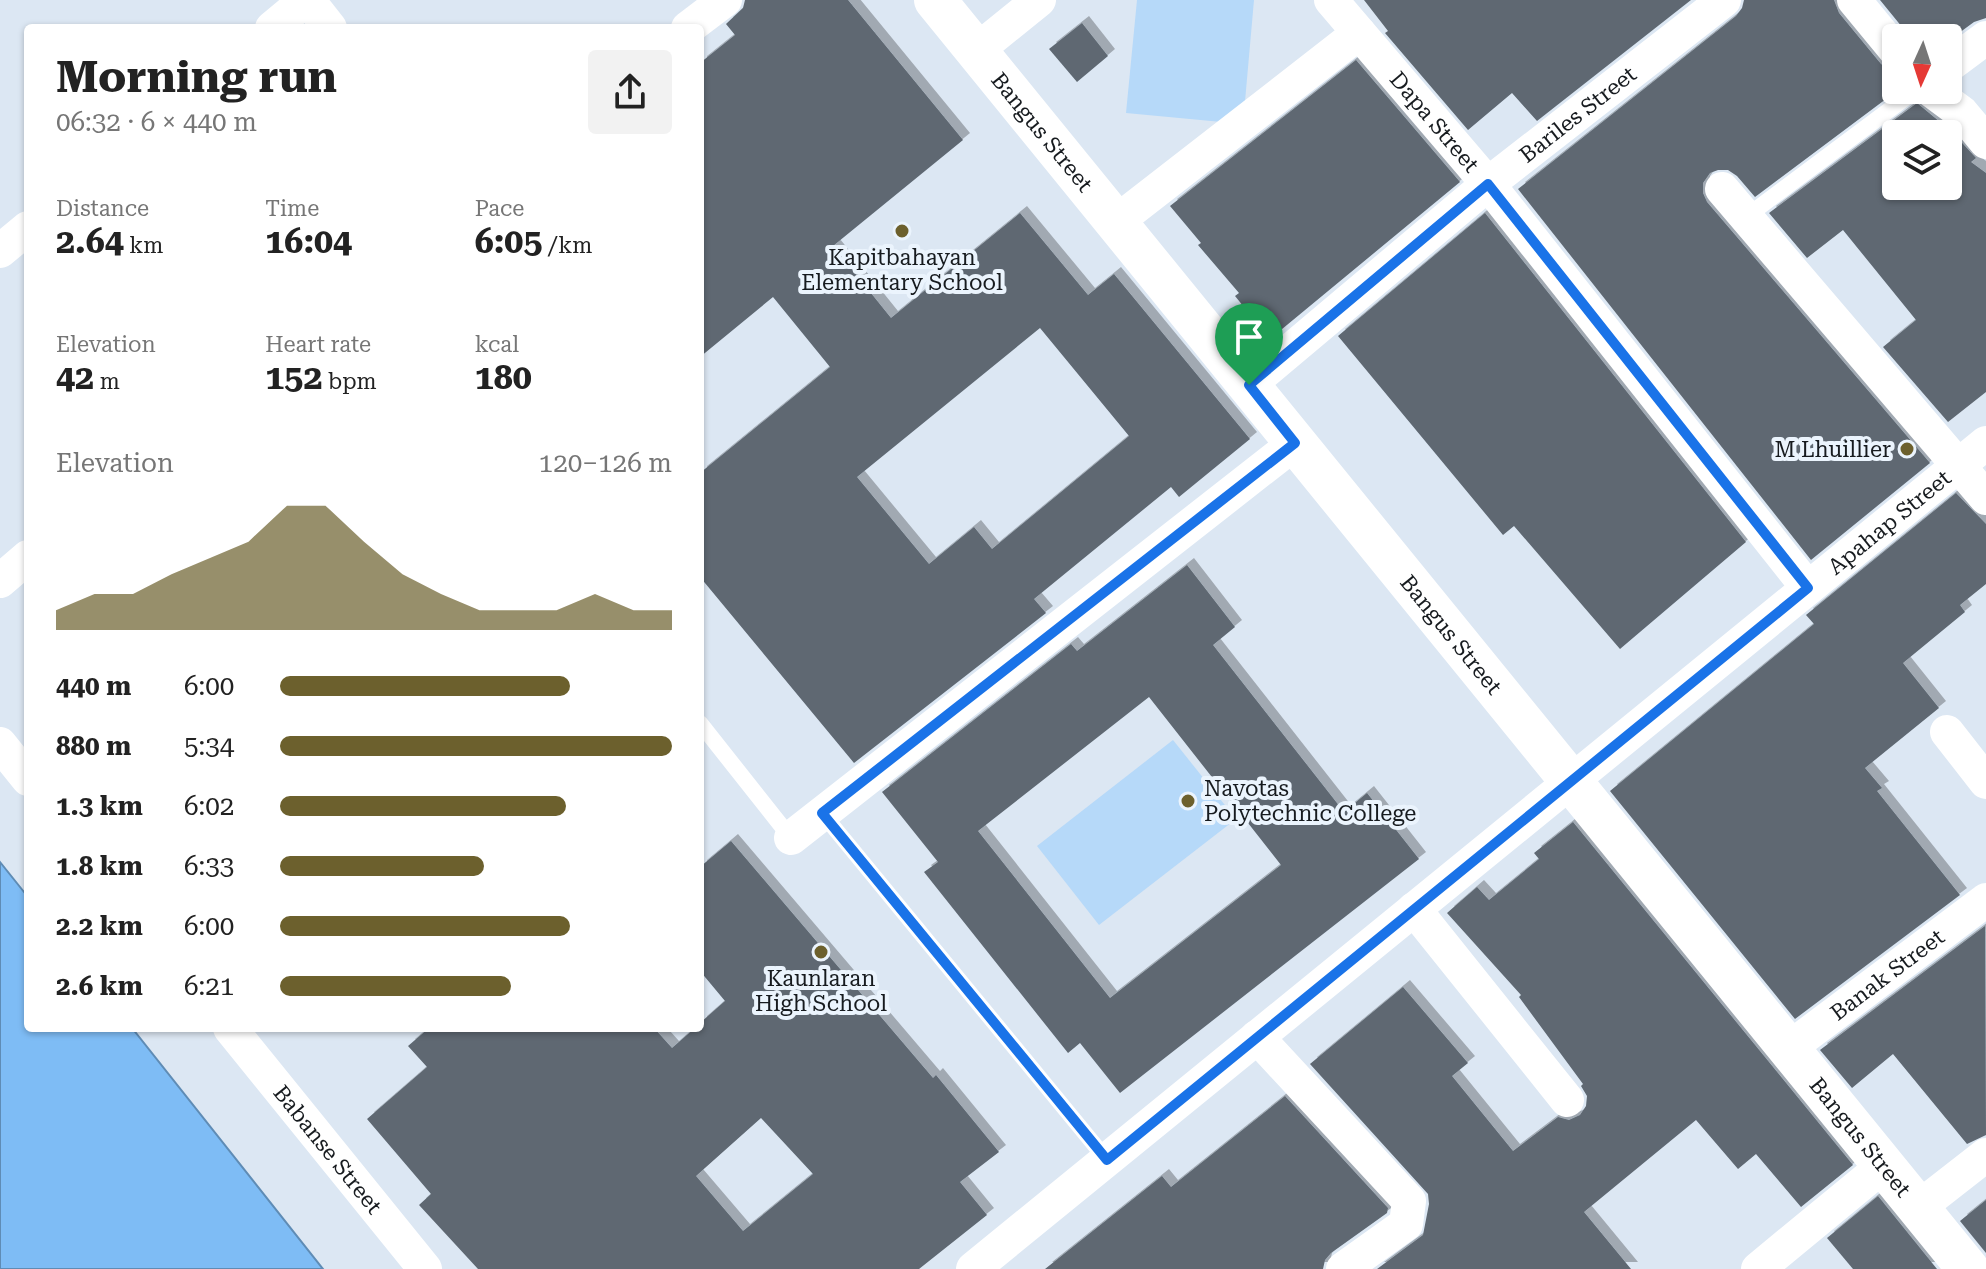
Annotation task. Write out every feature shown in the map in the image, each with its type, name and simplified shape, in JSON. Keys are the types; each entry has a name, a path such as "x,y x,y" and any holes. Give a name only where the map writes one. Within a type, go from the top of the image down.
{"street":[{"path":"277,24 307,0 327,24"},
{"path":"693,24 725,0"},
{"name":"Bangus Street","path":"935,0 1968,1269"},
{"path":"976,51 1039,0"},
{"name":"Dapa Street","path":"1331,0 1488,184 1808,588"},
{"name":"Bariles Street","path":"1249,385 1488,184 1724,0"},
{"path":"1854,0 1882,34"},
{"path":"1116,222 1359,33"},
{"path":"1962,56 1986,38"},
{"path":"1950,104 1962,113 1986,142"},
{"path":"1722,189 1986,498"},
{"path":"0,251 24,231"},
{"path":"791,838 1295,443"},
{"name":"Apahap Street","path":"973,1269 1986,443"},
{"path":"0,581 24,560"},
{"path":"1947,732 1986,782"},
{"path":"0,744 24,774"},
{"name":"Banak Street","path":"1788,1049 1986,900"},
{"path":"1414,909 1567,1100"},
{"name":"Babanse Street","path":"233,1032 425,1269"},
{"path":"1257,1037 1409,1201 1406,1224 1343,1269"},
{"path":"1918,1208 1986,1155"},
{"path":"1758,1269 1883,1166"}],"lane":[{"path":"1746,217 1897,104"},
{"path":"704,728 791,838"}],"path":[{"path":"822,813 1107,1160"}],"shaded area":[{"path":"1137,0 1254,0 1243,124 1126,113"},
{"path":"1173,740 1236,819 1099,925 1037,846"}],"water":[{"path":"0,862 24,892 24,1032 135,1032 323,1269 0,1269"}],"building":[{"name":"Kapitbahayan Elementary School","path":"745,0 848,0 963,140 833,246 891,318 1020,213 1088,295 1114,274 1250,439 1179,497 1171,487 1034,599 1046,613 854,763 704,582 704,470 830,367 773,297 704,354 704,60 735,35 726,24 743,8","holes":["1040,328 1129,436 992,549 974,527 929,564 857,477"]},
{"path":"1364,0 1691,0 1537,121 1512,93 1468,130 1385,33 1388,31"},
{"path":"1744,0 1834,0 1839,13 1882,65 1882,102 1755,197 1728,170 1710,173 1703,183 1707,202 1930,463 1811,560 1518,189 1736,16"},
{"path":"1880,0 1986,0 1986,18 1962,31 1962,24 1900,24"},
{"path":"1082,23 1108,56 1077,82 1049,49"},
{"path":"1356,60 1460,182 1270,339 1235,296 1239,293 1170,206"},
{"path":"1916,104 1938,120 1894,120"},
{"path":"1882,129 1882,200 1962,200 1962,143 1976,158 1971,162 1986,173 1986,392 1948,422 1883,347 1916,320 1843,230 1807,258 1769,213"},
{"path":"1485,213 1746,542 1620,649 1514,526 1503,535 1338,336"},
{"path":"1956,493 1986,524 1986,584 1960,605 1965,612 1903,663 1939,708 1865,768 1882,788 1877,791 1960,895 1795,1019 1610,791 1814,624 1806,615"},
{"path":"1187,565 1235,627 1213,645 1344,812 1367,793 1419,859 1120,1093 1080,1043 1068,1053 924,872 938,862 882,792 1071,644 1077,651","holes":["1149,697 1281,865 1110,998 978,831"]},
{"path":"1573,822 1853,1165 1801,1207 1756,1154 1738,1169 1696,1120 1584,1212 1631,1269 1377,1269 1423,1235 1428,1194 1310,1064 1403,987 1468,1063 1452,1076 1513,1151 1558,1117 1569,1120 1580,1115 1586,1106 1587,1096 1581,1086 1583,1084 1519,997 1521,995 1447,913 1477,887 1489,900 1539,859 1534,853"},
{"name":"Kaunlaran High School","path":"731,841 933,1078 936,1075 999,1152 960,1182 987,1215 919,1269 478,1269 419,1205 431,1194 367,1119 427,1067 408,1046 424,1032 658,1032 672,1048 690,1032 704,1032 704,1019 725,1001 704,976 704,864","holes":["761,1118 813,1174 743,1231 696,1176"]},
{"path":"1985,926 1986,1135 1967,1144 1893,1054 1852,1088 1820,1050"},
{"path":"1285,1096 1388,1208 1387,1213 1331,1253 1323,1269 1045,1269 1162,1176 1171,1187"},
{"path":"1878,1196 1937,1269 1853,1269 1827,1238"},
{"path":"1986,1200 1986,1253 1960,1221"}],"place":[{"name":"Kapitbahayan Elementary School","path":"902,231"},
{"name":"M Lhuillier","path":"1907,449"},
{"name":"Navotas Polytechnic College","path":"1188,801"},
{"name":"Kaunlaran High School","path":"821,952"}],"route":[{"path":"1488,184 1808,588 1107,1160 822,813 1295,443 1249,385 1488,184"}]}
